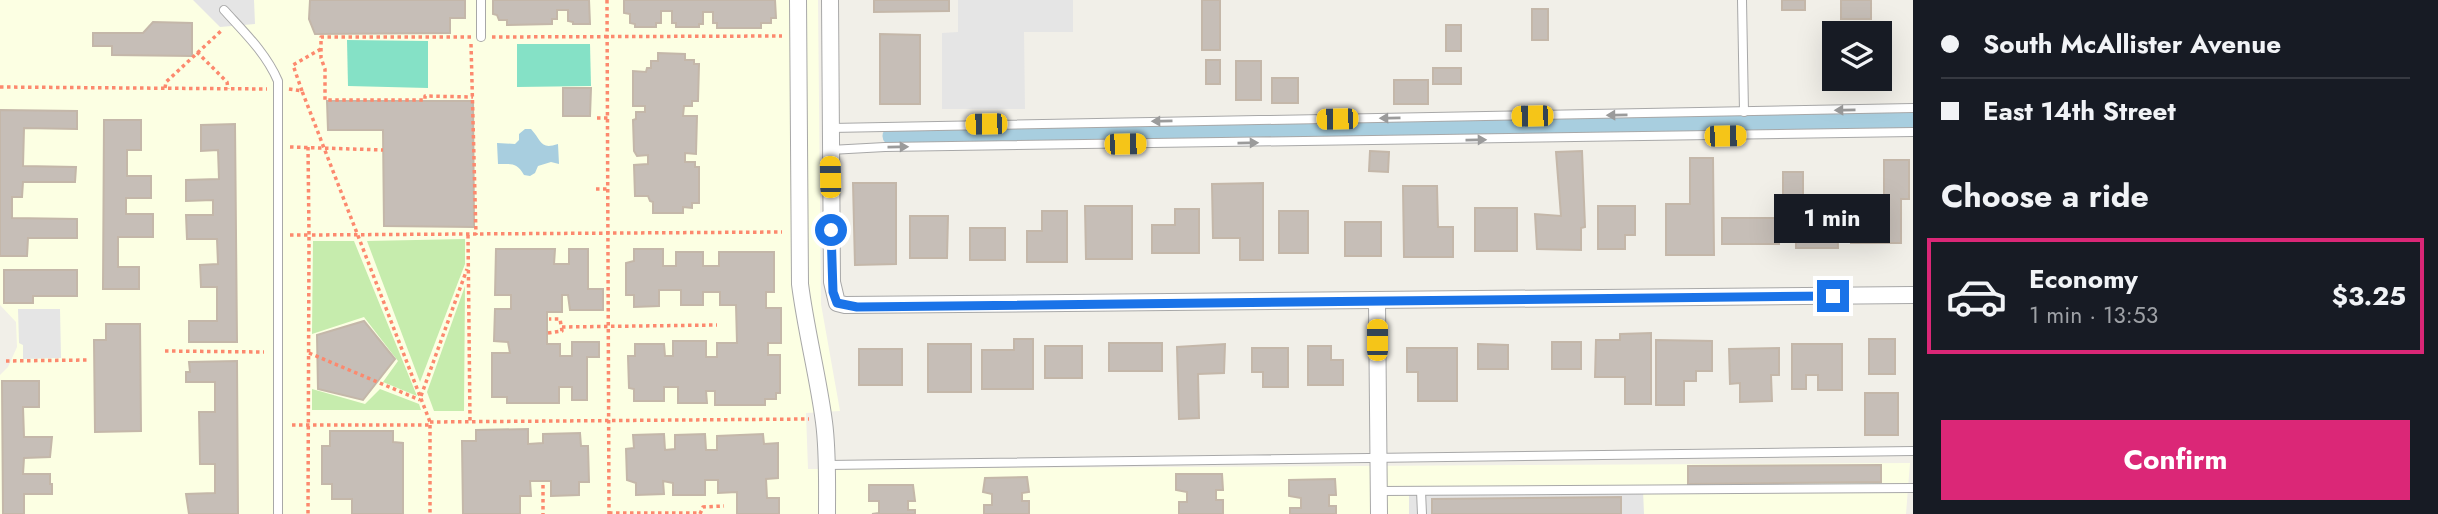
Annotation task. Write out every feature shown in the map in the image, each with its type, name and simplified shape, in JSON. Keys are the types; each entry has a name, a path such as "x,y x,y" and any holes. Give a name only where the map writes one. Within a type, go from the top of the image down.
{"street":[{"path":"799,0 800,284 804,321 822,402 827,465 827,514"},
{"path":"830,0 832,282 837,303 857,307 1913,295"},
{"path":"1377,302 1379,514"}],"lane":[{"path":"481,0 481,37"},
{"path":"1742,0 1744,112"},
{"path":"224,10 253,41 278,82 278,514"},
{"path":"830,128 1913,108"},
{"path":"830,150 1913,132"},
{"path":"827,465 1913,451"},
{"path":"1379,491 1913,488"},
{"path":"1420,491 1422,514"}],"path":[{"path":"607,0 609,514 700,514 703,507 724,506"},
{"path":"165,88 166,82 221,31"},
{"path":"476,236 476,134 473,97 325,100 321,37 784,36"},
{"path":"321,49 293,65 430,424 430,514"},
{"path":"197,52 227,82 228,89"},
{"path":"0,88 264,89"},
{"path":"293,90 302,91"},
{"path":"597,118 608,118"},
{"path":"278,146 383,150"},
{"path":"307,147 308,514"},
{"path":"597,189 609,189"},
{"path":"277,236 784,232"},
{"path":"468,236 470,421"},
{"path":"421,400 469,265"},
{"path":"548,333 561,332 562,327 560,319 549,319"},
{"path":"562,327 716,325"},
{"path":"165,351 277,352"},
{"path":"309,353 421,400"},
{"path":"6,361 88,360"},
{"path":"278,425 809,419"},
{"path":"543,485 543,514"},
{"path":"715,507 715,514"}],"shaded area":[{"path":"0,0 818,0 821,304 840,411 806,413 808,469 1910,463 1906,514 0,514 0,375 8,367 17,347 16,322 0,305"},
{"path":"193,0 254,0 255,24 220,27"},
{"path":"958,0 1073,0 1073,32 1024,32 1025,109 942,109 942,33 958,32"},
{"path":"18,309 60,309 61,358 23,359 23,345 19,343"},
{"path":"1409,488 1643,490 1644,514 1409,514"}],"green space":[{"path":"347,40 428,41 428,88 348,86"},
{"path":"517,44 590,44 591,86 517,87"},
{"path":"465,239 465,264 420,382 367,241"},
{"path":"313,241 354,241 417,396 383,382 398,361 364,317 312,334"},
{"path":"465,286 464,411 434,411 427,392"},
{"path":"312,389 365,404 380,389 419,404 421,410 312,410"}],"water":[{"path":"525,129 531,129 544,145 558,144 559,164 551,162 538,166 530,176 524,175 513,165 498,164 497,143 515,144 519,140 519,134"}],"building":[{"path":"310,0 465,0 465,18 450,18 450,33 315,34 309,19"},
{"path":"493,0 589,0 590,24 573,24 568,21 568,10 557,10 557,19 552,19 552,24 507,25 507,20 499,20 497,15 493,14"},
{"path":"624,0 775,0 776,18 771,18 771,23 761,23 761,28 717,28 717,23 713,23 713,12 703,12 703,24 699,24 699,27 676,27 676,23 672,23 672,11 661,11 661,23 656,23 656,27 635,27 635,24 630,23 630,14 624,13"},
{"path":"874,0 949,0 949,11 874,12"},
{"path":"1202,0 1220,0 1220,50 1202,50"},
{"path":"1782,0 1805,0 1805,10 1782,10"},
{"path":"1841,0 1871,0 1871,19 1841,19"},
{"path":"1532,9 1548,9 1548,40 1532,40"},
{"path":"153,22 192,23 192,56 112,55 112,46 93,46 93,33 143,33"},
{"path":"1446,25 1461,25 1461,51 1446,51"},
{"path":"880,34 920,35 920,104 880,104"},
{"path":"658,53 685,54 685,60 694,60 694,64 699,64 698,101 692,101 692,106 684,106 683,116 697,116 696,154 685,153 685,162 695,162 695,167 699,167 699,203 692,203 692,208 683,207 683,213 653,213 653,202 648,196 635,196 634,165 648,164 648,155 637,156 634,151 633,120 636,119 636,112 645,112 645,106 633,106 633,71 646,72 647,68 651,68 651,61 658,61"},
{"path":"1206,60 1220,60 1220,84 1206,84"},
{"path":"1236,61 1261,61 1261,100 1236,100"},
{"path":"1433,68 1461,68 1461,84 1433,84"},
{"path":"1272,78 1298,78 1298,103 1272,103"},
{"path":"1394,80 1428,80 1428,104 1394,104"},
{"path":"563,88 591,88 590,116 563,116"},
{"path":"327,101 473,101 474,227 384,226 383,130 328,130"},
{"path":"0,110 77,111 77,129 24,128 23,166 76,167 75,182 23,182 22,197 12,197 12,218 77,219 77,238 28,238 27,256 0,256"},
{"path":"104,120 141,120 141,150 127,150 127,176 151,176 151,198 126,198 126,214 153,214 153,237 118,237 118,267 139,267 139,289 103,289"},
{"path":"235,124 237,342 189,342 189,321 217,321 217,287 201,287 200,265 218,264 217,239 187,239 186,215 213,215 213,200 186,201 186,180 219,179 218,150 201,151 201,125"},
{"path":"1370,151 1389,152 1388,172 1369,171"},
{"path":"1582,151 1585,227 1581,228 1581,250 1537,249 1535,214 1561,216 1556,152"},
{"path":"1690,158 1713,158 1714,255 1666,255 1666,204 1690,204"},
{"path":"1884,160 1909,160 1909,199 1901,199 1901,243 1851,243 1850,196 1866,196 1866,207 1884,207"},
{"path":"1783,172 1803,172 1803,204 1837,204 1838,248 1796,248 1796,212 1783,212"},
{"path":"853,183 896,183 896,264 855,265"},
{"path":"1263,183 1263,260 1240,260 1240,238 1213,238 1212,184"},
{"path":"1403,186 1437,186 1438,227 1453,227 1453,257 1404,257"},
{"path":"1085,206 1132,206 1132,259 1086,259"},
{"path":"1598,206 1635,206 1635,235 1625,235 1625,249 1598,249"},
{"path":"1475,208 1517,208 1517,251 1475,251"},
{"path":"1175,209 1199,209 1199,253 1152,253 1152,225 1175,225"},
{"path":"1042,211 1067,211 1067,262 1027,262 1027,231 1042,231"},
{"path":"1279,211 1308,211 1308,253 1279,253"},
{"path":"910,216 948,216 947,258 910,258"},
{"path":"1722,218 1779,218 1779,244 1722,244"},
{"path":"1345,222 1381,222 1381,256 1345,256"},
{"path":"970,228 1005,228 1005,260 970,260"},
{"path":"496,249 555,249 554,264 569,264 569,249 588,249 588,289 603,289 603,310 570,310 568,295 562,295 562,312 547,312 547,344 560,344 560,356 572,356 572,342 599,342 599,357 587,357 587,400 572,400 572,387 559,387 559,403 507,403 507,397 492,397 492,353 510,353 508,342 494,341 495,309 511,309 511,295 495,295"},
{"path":"634,249 663,249 663,266 676,266 676,252 703,252 703,266 719,266 719,252 774,252 774,292 766,292 766,308 781,308 781,343 768,343 768,355 780,355 780,393 776,393 776,399 765,399 765,405 715,405 715,391 706,391 707,403 678,403 678,387 664,387 664,401 634,401 634,389 629,388 628,356 635,356 635,344 664,344 665,356 673,356 673,341 706,341 706,357 717,357 717,343 737,343 736,305 720,305 720,292 703,292 703,305 681,305 681,290 659,290 659,306 634,307 634,295 626,295 626,263 634,261"},
{"path":"4,270 77,270 77,296 33,296 33,303 4,303"},
{"path":"364,321 395,359 363,400 318,389 317,335"},
{"path":"106,324 140,324 141,431 95,432 94,340 106,340"},
{"path":"1651,333 1651,404 1625,404 1625,377 1595,377 1596,340 1620,340 1620,334"},
{"path":"1014,339 1033,339 1033,389 982,389 982,350 1014,350"},
{"path":"1869,339 1895,339 1895,374 1869,374"},
{"path":"1656,340 1712,341 1712,371 1696,371 1696,381 1684,381 1684,405 1656,405"},
{"path":"1552,342 1581,342 1581,369 1552,369"},
{"path":"1109,343 1162,343 1162,371 1109,371"},
{"path":"928,344 971,344 971,392 928,392"},
{"path":"1225,344 1224,373 1198,374 1199,418 1179,419 1177,347"},
{"path":"1478,344 1508,345 1508,369 1478,369"},
{"path":"1792,344 1842,344 1842,390 1818,390 1818,375 1806,375 1806,389 1792,389"},
{"path":"1045,346 1082,346 1082,378 1045,378"},
{"path":"1308,346 1331,346 1331,360 1343,360 1343,385 1308,385"},
{"path":"1252,348 1288,348 1288,387 1263,387 1263,372 1252,372"},
{"path":"1407,348 1457,348 1457,401 1418,401 1418,372 1407,372"},
{"path":"1779,348 1779,375 1771,375 1772,401 1740,402 1740,383 1730,384 1729,349"},
{"path":"859,349 902,349 902,385 859,385"},
{"path":"237,361 238,514 189,514 186,494 215,493 215,464 200,464 199,412 215,412 215,382 186,382 186,372 190,372 189,362"},
{"path":"2,381 39,381 39,407 23,407 24,437 52,437 50,457 24,458 23,474 50,474 52,494 24,494 24,514 3,514"},
{"path":"1865,393 1898,393 1898,435 1865,435"},
{"path":"528,429 528,444 543,443 543,434 580,433 581,446 588,446 589,482 579,482 579,495 551,496 551,481 530,481 531,496 520,496 520,514 463,514 462,441 476,441 476,430"},
{"path":"330,431 393,431 393,442 403,443 403,514 352,514 352,499 332,499 332,484 322,484 322,446 330,446"},
{"path":"664,434 665,450 675,449 675,435 705,434 706,450 717,450 717,436 763,434 764,444 778,443 778,478 766,479 767,498 779,498 779,514 737,514 737,492 718,493 718,480 705,480 705,495 673,495 673,483 663,481 664,494 636,495 636,483 627,480 626,449 634,448 633,435"},
{"path":"1881,465 1881,482 1688,484 1688,466"},
{"path":"1176,474 1222,474 1223,490 1216,490 1216,500 1223,500 1223,514 1179,514 1179,502 1187,502 1187,492 1176,490"},
{"path":"1027,477 1029,492 1022,493 1022,501 1029,501 1029,514 984,514 984,505 992,505 992,494 983,492 985,478"},
{"path":"1335,479 1336,495 1329,495 1329,506 1336,506 1336,514 1290,514 1290,508 1301,508 1301,498 1289,496 1289,480"},
{"path":"869,485 913,485 915,501 908,501 908,510 915,510 915,514 872,514 879,513 879,501 869,501"},
{"path":"1621,497 1621,514 1432,514 1432,499"}],"waterway":[{"path":"892,136 1913,122"}],"route":[{"path":"831,230 833,292 837,303 857,307 1833,296"}]}
